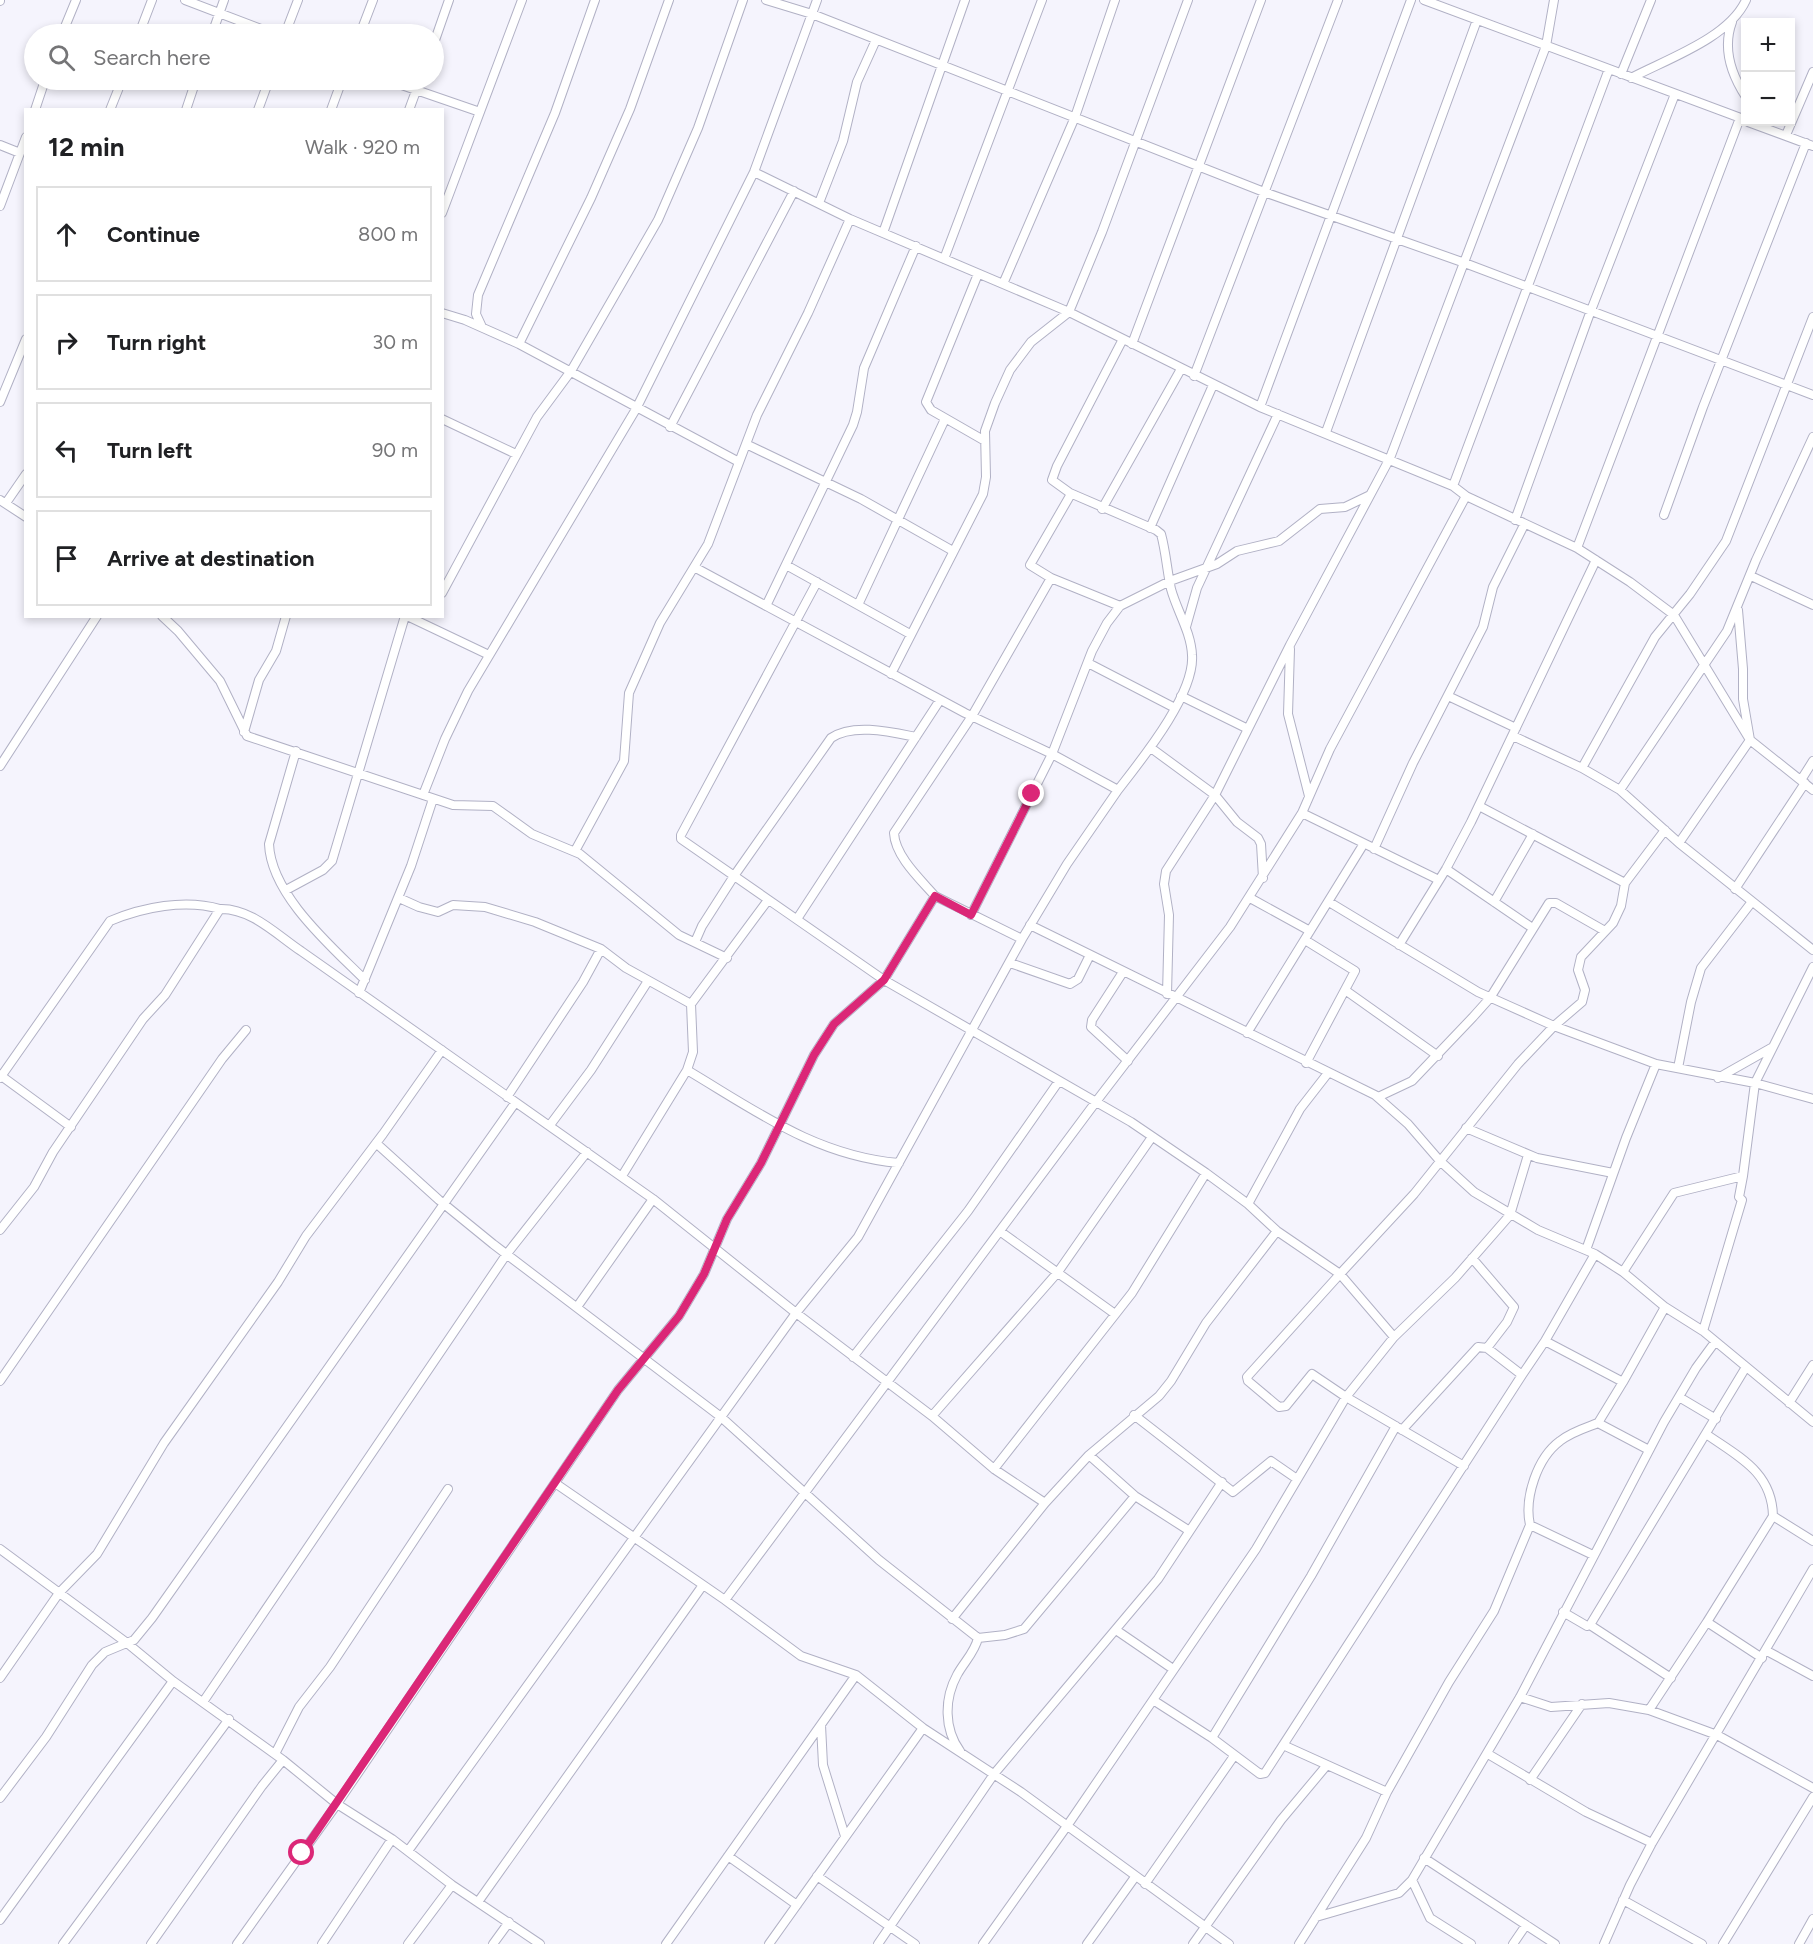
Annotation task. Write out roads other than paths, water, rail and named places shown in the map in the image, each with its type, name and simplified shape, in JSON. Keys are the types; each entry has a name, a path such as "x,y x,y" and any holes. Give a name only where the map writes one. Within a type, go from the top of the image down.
{"street":[{"path":"66,24 75,0"},
{"path":"143,24 152,0"},
{"path":"185,0 248,24"},
{"path":"216,24 224,0"},
{"path":"289,24 298,0"},
{"path":"364,24 373,0"},
{"path":"441,24 449,0"},
{"path":"444,208 522,0"},
{"path":"482,327 475,305 482,283 555,113 595,0"},
{"path":"519,344 591,198 621,129 669,0"},
{"path":"444,589 537,417 571,371 658,220 674,185 743,0"},
{"path":"766,0 812,14 1264,192 1462,262 1590,313 1813,395"},
{"path":"423,795 445,739 489,656 636,409 754,172 817,0"},
{"path":"883,233 965,0"},
{"path":"944,259 1042,0"},
{"path":"1003,284 1075,117 1115,0"},
{"path":"891,674 986,486 987,423 1010,370 1031,342 1069,312 1102,232 1188,0"},
{"path":"1132,344 1261,0"},
{"path":"1194,376 1338,0"},
{"path":"1260,407 1411,0"},
{"path":"1424,0 1741,119"},
{"path":"1167,994 1169,915 1164,877 1215,795 1290,645 1390,458 1462,262 1546,46 1554,0"},
{"path":"1621,74 1652,0"},
{"path":"1741,88 1727,54 1727,38 1746,0"},
{"path":"1632,78 1712,36 1736,16"},
{"path":"1326,432 1395,238 1477,20"},
{"path":"819,203 843,141 857,82 876,40"},
{"path":"1453,486 1609,69"},
{"path":"1786,135 1813,72"},
{"path":"36,108 42,90"},
{"path":"111,108 118,90"},
{"path":"187,108 193,90"},
{"path":"259,108 265,90"},
{"path":"333,108 339,90"},
{"path":"410,108 416,91 480,112"},
{"path":"1515,520 1590,313 1675,94"},
{"path":"1577,548 1656,337 1743,126"},
{"path":"1664,515 1809,144 1762,126"},
{"path":"0,206 24,142"},
{"path":"0,145 20,153"},
{"path":"754,172 850,219 1069,312 1260,407 1390,458 1453,486 1466,496 1577,548 1674,615 1750,741 1813,790"},
{"path":"670,427 794,191"},
{"path":"574,851 624,761 629,693 660,623 714,530 746,444 850,219"},
{"path":"766,606 826,483 857,412 864,368 916,246"},
{"path":"978,274 926,398 928,407 985,441"},
{"path":"444,314 482,327 519,344 636,409 739,462"},
{"path":"1582,768 1646,652 1726,541 1813,317"},
{"path":"408,1851 796,1313 858,1237 971,1028 1030,925 1067,864 1118,790 1151,748 1181,696 1192,667 1191,644 1170,580 1161,534 1102,509 1054,483 1053,476 1123,339"},
{"path":"0,402 24,344"},
{"path":"1102,509 1181,369"},
{"path":"1150,528 1214,385"},
{"path":"1186,630 1190,607 1207,566 1278,414"},
{"path":"858,605 945,419"},
{"path":"444,420 516,454"},
{"path":"1620,790 1727,631 1813,437"},
{"path":"746,444 861,499 953,551"},
{"path":"24,476 3,501 24,516"},
{"path":"1071,494 1030,562 1030,567 1120,606"},
{"path":"971,915 1052,754 1088,663 1107,623 1120,606 1170,580 1247,547 1279,541 1320,509 1345,507 1370,495"},
{"path":"725,1600 804,1491 1001,1232 1095,1102 1177,999 1250,898 1302,813 1330,749 1466,496"},
{"path":"1374,849 1413,762 1482,627 1493,587 1524,525"},
{"path":"1399,945 1446,869 1479,806 1596,560"},
{"path":"786,565 910,633"},
{"path":"694,567 940,700 1052,754 1118,790"},
{"path":"1751,576 1812,602"},
{"path":"1022,939 935,896 901,853 894,841 894,833 972,716 1051,578"},
{"path":"817,582 681,835 684,842 884,980 971,1028 1095,1102 1206,1173 1248,1204 1276,1231 1340,1274 1394,1337"},
{"path":"1679,843 1750,741 1745,718 1738,608"},
{"path":"0,766 96,618"},
{"path":"164,618 220,681 244,732 256,740 296,751 462,807 493,806 532,834 574,851 594,863 666,926 679,935 727,958"},
{"path":"244,732 260,680 276,651 285,618"},
{"path":"286,890 323,870 332,861 405,618"},
{"path":"410,618 489,656"},
{"path":"428,627 431,618"},
{"path":"1290,645 1288,714 1309,796"},
{"path":"1088,663 1175,708"},
{"path":"1181,696 1248,729"},
{"path":"1448,696 1516,728"},
{"path":"797,919 940,700"},
{"path":"695,942 702,926 734,876 831,738 846,731 889,732 916,736"},
{"path":"1513,736 1582,768 1620,790 1751,903 1813,950"},
{"path":"1151,748 1215,795 1237,822 1260,841 1263,878"},
{"path":"296,751 269,844 270,858 299,912 365,980"},
{"path":"1735,888 1803,781 1813,761"},
{"path":"359,993 399,898 434,799"},
{"path":"1479,806 1625,883"},
{"path":"1302,813 1363,845 1439,880"},
{"path":"1464,1466 1346,1397 1312,1374 1282,1407 1247,1379 1414,1194 1518,1064 1554,1026 1582,1002 1585,990 1579,977 1578,963 1584,952 1619,913 1625,883 1665,830"},
{"path":"1494,902 1533,834"},
{"path":"1246,1034 1363,845"},
{"path":"1446,869 1532,927"},
{"path":"237,1944 337,1804 618,1390 679,1316 704,1274 727,1219 761,1163 814,1055 834,1024 884,980 935,896"},
{"path":"399,898 418,908 438,912 453,905 485,907 534,922 601,949 648,981 691,1004"},
{"path":"1250,898 1310,931"},
{"path":"622,1176 687,1070 693,1052 691,1004 768,900"},
{"path":"1378,1097 1412,1080 1438,1056 1490,998 1532,927 1551,902 1605,931"},
{"path":"1329,903 1490,998 1554,1026 1656,1064 1718,1078 1755,1083 1813,1099"},
{"path":"1678,1068 1691,1002 1701,968 1751,903"},
{"path":"71,1127 0,1076 110,921 137,910 203,904 220,909 234,909 248,914 622,1176 716,1247 887,1384 932,1416 994,1469 1045,1503"},
{"path":"0,1230 33,1187 52,1152 143,1019 165,995 220,909"},
{"path":"1030,925 1246,1034 1378,1097 1408,1124 1440,1161 1474,1192 1510,1215 1538,1230 1595,1254 1623,1272 1665,1307 1703,1330 1813,1422"},
{"path":"1305,940 1354,970 1306,1063"},
{"path":"507,1097 583,982 601,949"},
{"path":"1010,963 1070,984 1078,979 1090,955"},
{"path":"1703,1330 1742,1200 1739,1197 1755,1083 1813,967"},
{"path":"1122,972 1092,1020 1091,1027 1128,1061"},
{"path":"550,1125 591,1071 648,981"},
{"path":"1345,990 1438,1056"},
{"path":"0,1381 208,1078 246,1030"},
{"path":"1718,1078 1772,1047"},
{"path":"0,1678 59,1593 97,1554 164,1443 278,1282 306,1236 442,1050"},
{"path":"1586,1250 1613,1173 1656,1064"},
{"path":"687,1070 819,1146 878,1161 899,1163"},
{"path":"1248,1204 1300,1109 1328,1073"},
{"path":"853,1356 968,1211 1059,1081"},
{"path":"0,1798 46,1737 92,1665 105,1652 134,1640 142,1631 199,1554 515,1103"},
{"path":"1466,1128 1528,1155 1613,1173"},
{"path":"932,1416 1058,1272 1152,1137"},
{"path":"376,1143 444,1204 506,1255 722,1417 879,1560 978,1638 1005,1635 1024,1629 1135,1496"},
{"path":"203,1702 506,1255 587,1152"},
{"path":"983,1944 1067,1827 1256,1549 1346,1397 1394,1337 1472,1258 1510,1215 1528,1155"},
{"path":"994,1469 1145,1274 1206,1173"},
{"path":"1623,1272 1674,1193 1743,1176"},
{"path":"577,1307 653,1199"},
{"path":"952,1619 1045,1503 1089,1455 1159,1396 1171,1381 1206,1323 1276,1231"},
{"path":"1001,1232 1115,1314"},
{"path":"1153,1700 1262,1774 1545,1341 1595,1254"},
{"path":"1472,1258 1514,1307 1507,1322 1487,1348"},
{"path":"1299,1944 1366,1838 1387,1792 1449,1682 1494,1611 1530,1525 1527,1512 1532,1486 1543,1461 1559,1441 1598,1423 1665,1307"},
{"path":"1545,1341 1623,1382"},
{"path":"1316,1917 1399,1893 1412,1880 1520,1696 1649,1450 1696,1368 1716,1342"},
{"path":"1212,1738 1399,1428 1478,1347 1487,1348 1522,1376"},
{"path":"1789,1403 1813,1365"},
{"path":"1590,1625 1746,1367"},
{"path":"1679,1397 1716,1419"},
{"path":"1134,1415 1236,1492 1273,1461 1297,1479"},
{"path":"1598,1423 1649,1450"},
{"path":"1649,1710 1773,1516 1773,1505 1764,1479 1750,1465 1706,1434"},
{"path":"1089,1455 1135,1496 1188,1530"},
{"path":"878,1944 994,1774 1165,1570 1188,1530 1222,1482"},
{"path":"555,1483 725,1600 801,1656 855,1675 923,1728 994,1774 1229,1944"},
{"path":"275,1754 299,1707 330,1667 448,1489"},
{"path":"1773,1516 1813,1541"},
{"path":"1530,1525 1593,1555"},
{"path":"1,1552 127,1643 172,1681 229,1719 337,1804 392,1839 452,1885 540,1944"},
{"path":"1604,1944 1652,1843 1767,1651 1813,1569"},
{"path":"478,1902 703,1585"},
{"path":"1563,1612 1587,1626 1590,1625 1671,1677"},
{"path":"1707,1622 1762,1659"},
{"path":"1116,1630 1173,1669"},
{"path":"960,1751 951,1739 948,1725 949,1695 978,1638"},
{"path":"1767,1651 1813,1677"},
{"path":"666,1944 855,1675"},
{"path":"0,1920 172,1681"},
{"path":"1520,1696 1551,1707 1609,1703 1649,1710 1717,1735 1813,1788"},
{"path":"1530,1780 1582,1704"},
{"path":"63,1944 229,1719"},
{"path":"821,1725 823,1765 845,1836"},
{"path":"769,1944 923,1728"},
{"path":"1283,1745 1387,1792"},
{"path":"1488,1754 1586,1812 1652,1843"},
{"path":"1145,1884 1234,1756"},
{"path":"151,1944 262,1785 283,1760"},
{"path":"1193,1944 1281,1820 1328,1766"},
{"path":"1723,1944 1813,1797"},
{"path":"322,1944 392,1839"},
{"path":"728,1856 797,1905"},
{"path":"1424,1858 1555,1944"},
{"path":"817,1876 915,1944"},
{"path":"1087,1944 1135,1877"},
{"path":"1412,1880 1430,1918 1471,1944"},
{"path":"408,1944 452,1885"},
{"path":"1623,1900 1701,1944"},
{"path":"1799,1944 1813,1919"},
{"path":"493,1944 509,1922"},
{"path":"1513,1944 1526,1925"}]}
